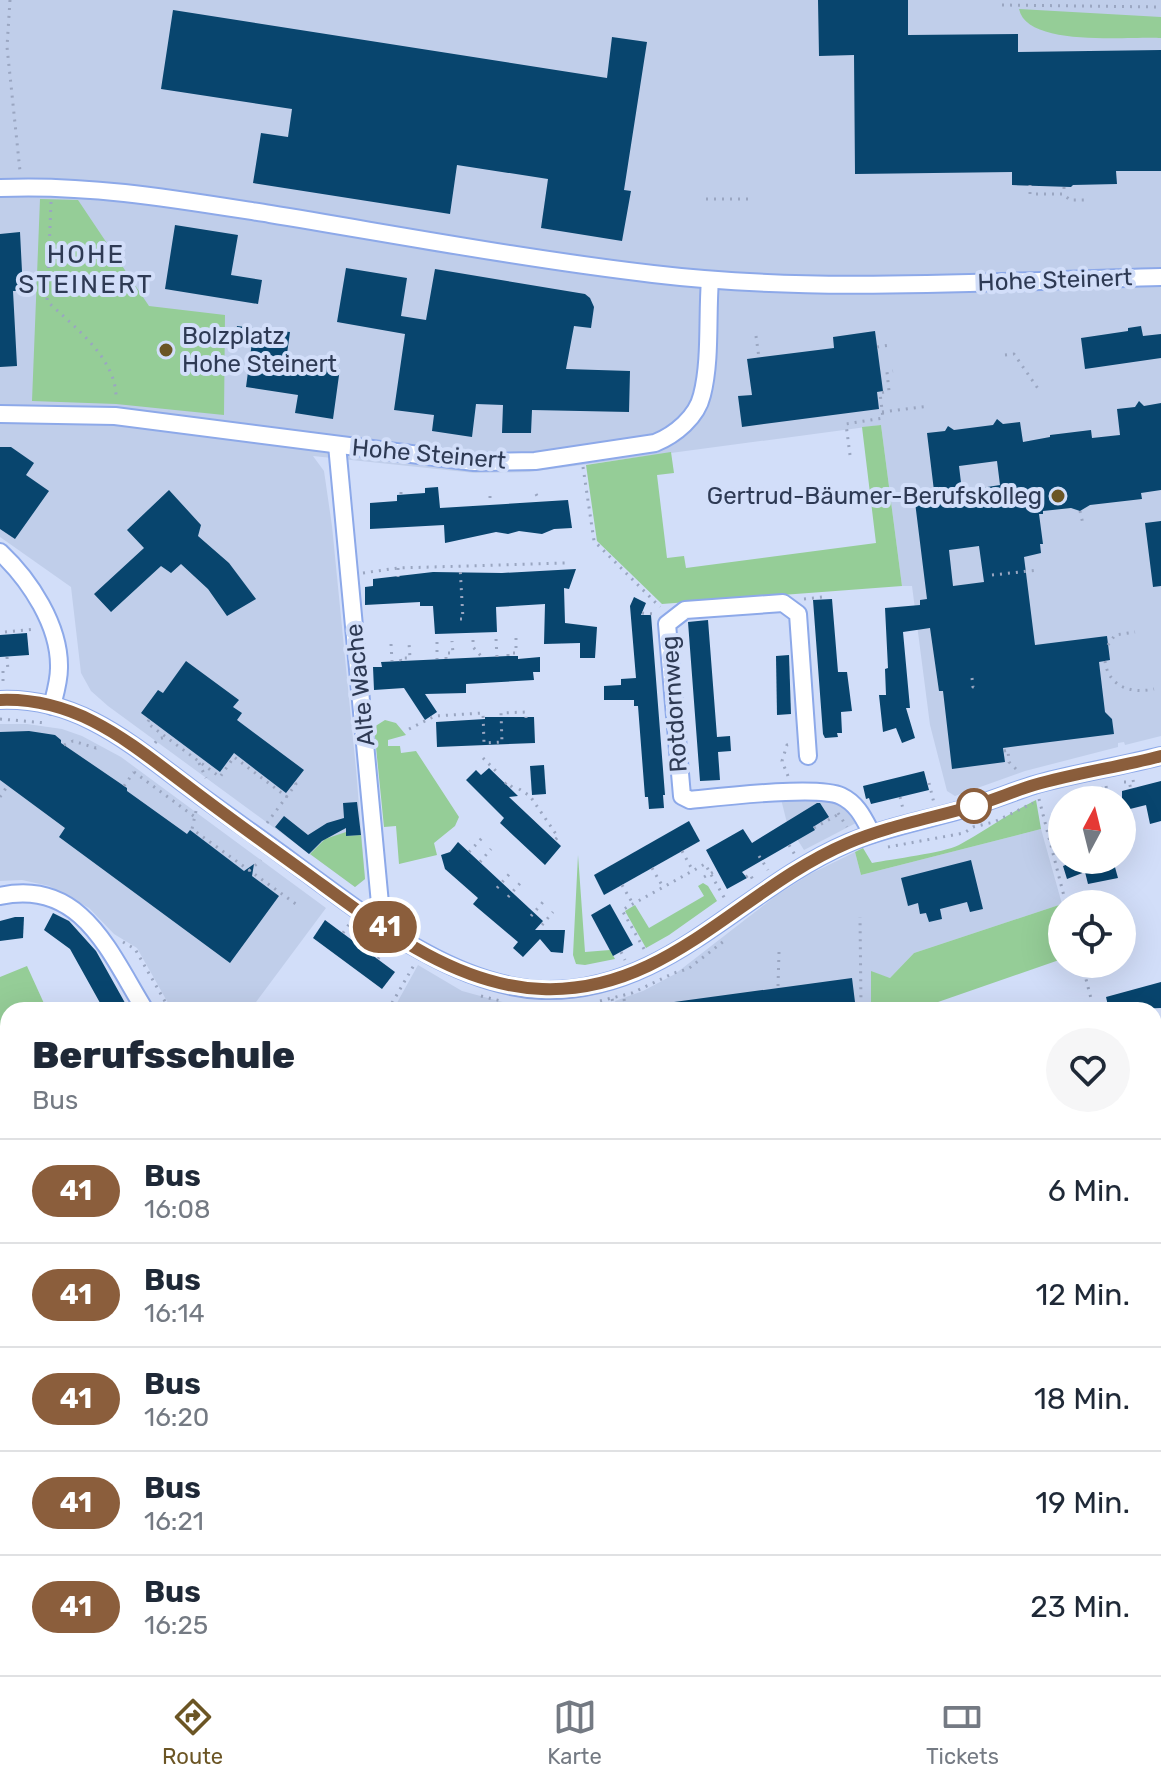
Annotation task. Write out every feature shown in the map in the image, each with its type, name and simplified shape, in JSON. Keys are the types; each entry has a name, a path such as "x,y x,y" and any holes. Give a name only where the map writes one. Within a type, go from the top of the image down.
{"street":[{"name":"Hohe Steinert","path":"0,188 52,188 161,197 504,254 710,280 876,284 1161,277"},
{"name":"Hohe Steinert","path":"0,414 115,416 449,460 511,463 655,443 672,435 687,421 702,395 710,280"},
{"name":"Alte Wache","path":"337,445 382,925"},
{"path":"4,562 36,596 50,626 59,664 52,706"},
{"name":"Rotdornweg","path":"808,756 796,610 783,603 685,610 667,624 682,796 690,800 807,791 840,795 853,803 872,834"},
{"path":"0,700 52,706 104,725 382,925 458,970 493,982 538,989 589,986 662,961 784,877 872,834 1036,785 1161,756"},
{"path":"0,896 39,896 52,899 75,912 105,940 140,1002"}],"path":[{"path":"10,0 7,47 20,187"},
{"path":"1002,5 1161,7"},
{"path":"1030,185 1033,194 1064,195 1070,200 1085,200"},
{"path":"1064,187 1064,195"},
{"path":"52,188 47,301 82,334 112,375 116,392 115,416"},
{"path":"706,199 749,199"},
{"path":"756,336 759,358"},
{"path":"877,347 890,345"},
{"path":"1005,355 1014,354 1039,390"},
{"path":"850,455 846,424 883,418 880,394 889,391 887,372 893,371"},
{"path":"882,412 929,406"},
{"name":"Rotdornweg","path":"582,464 594,541 657,604"},
{"path":"1080,511 1083,524"},
{"path":"376,579 379,569 566,563"},
{"path":"460,566 463,619 460,619"},
{"path":"398,568 398,577"},
{"path":"992,575 1038,570"},
{"path":"802,599 823,597 823,600"},
{"name":"Rotdornweg","path":"642,613 660,616"},
{"path":"5,632 50,626"},
{"path":"1108,645 1115,635 1135,632"},
{"path":"508,656 508,653 516,653 516,638"},
{"path":"496,639 497,657"},
{"path":"473,640 473,647 482,657"},
{"path":"446,659 446,653 453,653 452,641"},
{"path":"437,642 437,659"},
{"name":"Alte Wache","path":"401,661 400,658 410,658 409,643"},
{"name":"Alte Wache","path":"391,644 392,661"},
{"path":"7,657 8,671"},
{"path":"1105,661 1106,670 1125,688 1137,693 1154,689"},
{"path":"972,678 973,687 979,690"},
{"name":"Alte Wache","path":"409,729 435,716 483,713 484,743 502,742 501,713 526,712 526,718"},
{"path":"0,719 27,719 54,724"},
{"path":"149,720 147,723 220,777 234,757 287,797"},
{"path":"157,741 166,737"},
{"path":"64,745 73,741 96,748 102,744 94,738"},
{"path":"787,745 782,761 785,770 797,785 807,791"},
{"path":"1004,751 1008,750 1009,762 1020,773"},
{"path":"483,758 496,771 494,773"},
{"path":"197,760 205,777"},
{"path":"124,786 135,770 195,814 192,829 300,907"},
{"path":"267,823 296,784 294,782"},
{"path":"505,784 507,782 530,796 558,837 555,840"},
{"path":"929,783 933,801"},
{"path":"0,797 8,785"},
{"path":"900,797 902,805"},
{"path":"889,847 964,833 1039,799 1062,890"},
{"path":"814,828 839,814 848,828"},
{"path":"469,852 482,838"},
{"path":"789,845 795,855"},
{"path":"480,862 491,849"},
{"path":"682,851 693,871"},
{"path":"759,856 766,867"},
{"path":"250,871 261,860"},
{"path":"644,948 622,910 705,864 725,899"},
{"path":"652,868 663,887"},
{"path":"704,877 717,870"},
{"path":"497,888 512,871"},
{"path":"746,877 750,874 753,880"},
{"path":"508,897 522,881"},
{"path":"622,885 640,911"},
{"path":"531,916 543,902"},
{"path":"542,925 553,912"},
{"path":"860,917 861,1002"},
{"path":"622,925 628,921"},
{"path":"343,933 349,924"},
{"path":"378,959 384,950"},
{"path":"621,952 625,960"},
{"path":"778,986 779,952"},
{"path":"393,1002 415,963"},
{"path":"613,1002 612,999 681,971"},
{"path":"1086,978 1092,1002"}],"shaded area":[{"path":"0,0 1161,0 1161,736 1125,745 1124,742 1118,743 1118,747 1025,771 955,796 947,791 930,725 912,586 902,586 881,425 529,472 475,473 313,456 324,471 332,526 356,769 365,879 355,887 91,691 81,673 71,587 0,537"},
{"path":"0,724 27,724 62,729 82,736 121,757 326,908 256,1002 167,1002 137,948 114,934 89,908 49,886 22,880 0,881"},
{"path":"781,799 831,799 847,809 856,823 804,850 787,823"},
{"path":"1041,829 1048,854 1048,874 1054,874 1058,890 1048,890 1048,909 914,953 890,978 871,972 871,1002 615,1002 675,974 777,895 810,874 855,852 861,875"},
{"path":"418,965 462,991 503,1002 397,1002"}],"green space":[{"path":"1019,9 1161,17 1161,38 1059,35 1040,30 1026,21"},
{"path":"40,199 78,200 149,306 225,315 224,415 116,404 32,401"},
{"path":"881,425 902,586 662,604 597,541 586,465 671,452 674,473 657,475 667,558 684,556 686,568 876,543 862,427"},
{"path":"385,720 396,723 406,735 388,740 388,746 400,746 401,753 416,751 459,817 455,826 434,843 437,855 399,864 396,826 384,827 374,727"},
{"path":"1036,800 1041,829 861,875 855,852 863,848 872,863 951,848"},
{"path":"346,832 346,836 361,835 365,879 355,887 310,854 325,839"},
{"path":"578,855 585,952 610,950 615,959 576,964 573,955"},
{"path":"703,883 717,901 646,948 625,911 635,905 649,928 704,896 698,886"},
{"path":"1048,909 1048,964 938,1002 871,1002 871,971 890,978 914,953"},
{"path":"27,966 43,1002 0,1002 0,977"}],"building":[{"path":"818,0 908,0 908,35 1018,34 1018,52 1161,50 1161,171 1116,171 1117,184 1071,187 1012,185 1012,172 855,174 854,55 819,56"},
{"path":"173,10 607,78 612,37 647,42 624,190 631,191 622,241 541,228 548,179 457,165 450,214 253,183 261,133 288,137 292,109 161,89"},
{"path":"175,225 238,235 231,275 262,280 258,304 165,289"},
{"path":"20,232 23,291 13,291 17,366 0,367 0,234"},
{"path":"346,268 407,278 401,316 426,320 435,269 585,294 594,307 591,328 574,326 566,369 630,371 629,412 532,410 531,433 502,433 503,405 476,404 472,437 432,431 434,415 394,410 405,334 337,322"},
{"path":"237,326 290,332 286,361 340,368 333,419 295,413 298,395 246,387 252,342 235,340"},
{"path":"1141,326 1143,336 1161,334 1161,358 1085,369 1081,338"},
{"path":"875,331 883,391 877,392 879,409 742,427 738,396 752,395 747,359 834,348 833,337"},
{"path":"1139,401 1144,406 1161,403 1161,490 1141,493 1142,499 1090,505 1080,511 1071,508 1043,511 1039,514 1043,544 1040,544 1041,553 1024,557 1035,645 1107,636 1110,660 1099,662 1105,712 1112,719 1114,734 1003,748 1005,762 952,769 943,691 939,691 930,628 903,632 910,708 906,708 915,738 902,743 896,728 883,732 879,695 886,695 885,669 888,668 885,608 920,605 920,600 927,599 915,502 935,499 927,433 945,431 948,426 954,430 993,425 997,419 1003,424 1020,422 1023,442 1091,430 1092,438 1120,435 1117,409 1135,407","holes":["997,461 1000,485 962,491 959,466","979,546 984,582 953,586 949,550"]},
{"path":"0,447 11,447 34,463 26,475 49,491 15,539 0,529"},
{"path":"438,487 440,508 568,500 572,528 554,529 542,534 496,532 445,543 444,525 370,529 370,503 397,501 397,495 425,493 425,488"},
{"path":"169,490 201,525 198,536 229,563 256,599 227,616 208,589 181,564 171,573 161,566 111,612 94,594 144,548 127,530"},
{"path":"1161,521 1161,586 1153,587 1145,523"},
{"path":"576,569 569,589 564,588 565,623 597,627 595,658 580,658 580,643 544,644 545,604 496,607 497,632 435,634 433,606 420,606 420,602 365,605 365,587 373,586 373,579 433,572 502,573"},
{"path":"634,597 646,603 641,615 651,615 664,808 649,809 648,797 645,797 638,706 634,706 634,700 604,700 604,686 621,685 621,679 636,678 630,606"},
{"path":"832,599 838,672 847,672 852,711 841,712 842,733 837,733 838,737 825,738 813,600"},
{"path":"708,620 717,737 730,736 731,751 718,752 720,780 700,781 688,622"},
{"path":"27,633 29,655 0,657 0,635"},
{"path":"789,655 791,714 777,715 776,656"},
{"path":"518,656 518,659 540,657 540,672 533,672 534,680 466,684 466,693 425,694 437,712 425,720 404,688 374,690 373,667 382,667 381,662"},
{"path":"186,661 239,700 233,707 242,713 237,720 304,770 286,793 234,753 220,772 141,713 158,690 163,693"},
{"path":"485,717 534,717 535,743 437,747 436,722"},
{"path":"29,731 55,735 61,743 127,788 127,791 187,834 190,830 244,871 254,864 252,876 279,896 230,963 59,837 65,828 0,780 0,732"},
{"path":"544,765 546,794 532,795 530,766"},
{"path":"489,768 518,796 509,797 561,846 545,865 500,823 504,818 466,780 476,770 481,775"},
{"path":"924,771 929,790 871,804 869,798 866,799 863,786"},
{"path":"1161,781 1161,821 1150,824 1146,805 1136,808 1136,787"},
{"path":"357,802 361,835 346,836 346,828 322,841 309,854 275,827 284,816 308,835 327,823 344,818 343,803"},
{"path":"817,803 829,817 813,827 815,830 742,872 747,878 727,889 706,850 743,829 752,843"},
{"path":"689,821 700,841 604,895 594,875"},
{"path":"458,842 543,921 535,930 565,930 563,953 551,952 540,939 523,957 513,948 518,942 473,904 478,898 445,869 441,855 450,852"},
{"path":"971,860 983,909 970,912 967,902 940,909 942,919 929,922 926,913 920,914 918,903 908,906 901,878"},
{"path":"1086,874 1117,874 1118,878 1088,884"},
{"path":"610,904 633,945 613,956 591,915"},
{"path":"53,913 69,921 96,951 125,1002 100,1002 70,949 44,930"},
{"path":"24,917 23,938 0,941 0,921"},
{"path":"325,920 395,972 382,989 313,938"},
{"path":"852,978 855,1002 674,1002"},
{"path":"1161,982 1161,1002 1107,1002 1106,997"}],"waterway":[{"path":"0,1116 0,1145"},
{"path":"0,1295 0,1312"}],"bus line":[{"name":"41","path":"0,700 52,706 104,725 336,895 422,951 458,970 487,980 538,989 565,990 589,986 647,968 681,949 784,877 872,834 1036,785 1161,756"}],"place":[{"name":"Bolzplatz Hohe Steinert","path":"166,350"},
{"name":"Gertrud-Bäumer-Berufskolleg","path":"1058,496"}],"district":[{"name":"HOHE STEINERT","path":"86,269"}]}
